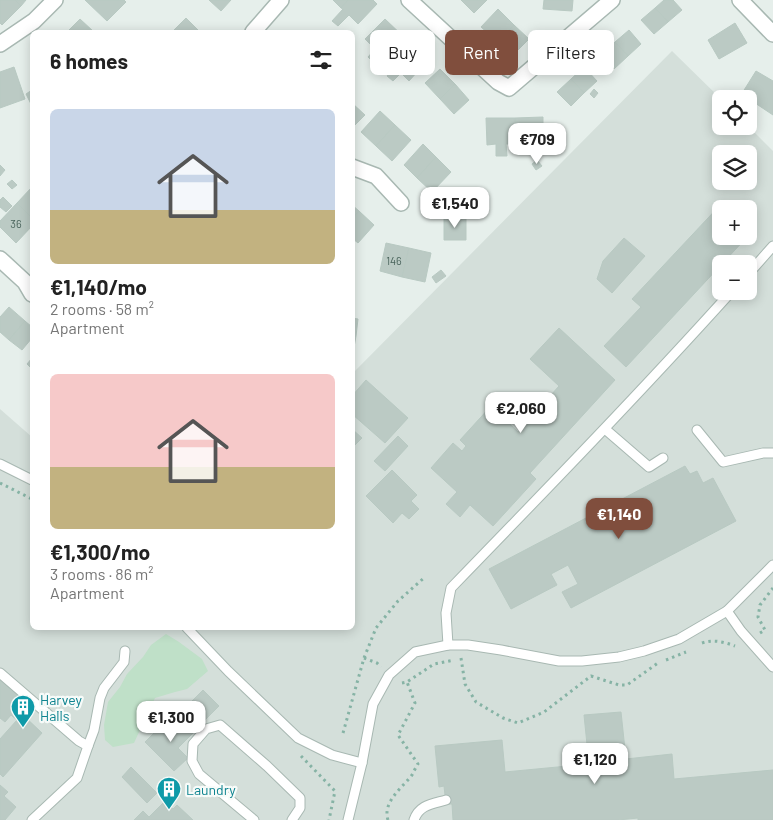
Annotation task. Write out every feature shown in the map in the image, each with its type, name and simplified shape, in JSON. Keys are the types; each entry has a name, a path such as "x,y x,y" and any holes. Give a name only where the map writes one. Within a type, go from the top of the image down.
{"street":[{"path":"0,44 34,22 55,0"},
{"path":"256,30 281,0"},
{"path":"409,0 498,82 509,88 612,0"},
{"path":"740,0 773,34"},
{"path":"355,168 376,176 401,203"},
{"path":"0,259 30,283"}],"lane":[{"path":"757,264 773,246"},
{"path":"448,645 446,613 451,588 605,429 724,300"},
{"path":"605,429 649,467 663,458"},
{"path":"697,430 723,462 773,453"},
{"path":"0,464 30,479"},
{"path":"348,820 362,763 373,704 389,675 414,652 448,645 468,645 559,661 582,661 619,657 679,639 727,611 773,565"},
{"path":"727,611 741,631 773,667"},
{"path":"189,630 228,671 298,738 332,755 362,763"},
{"path":"32,820 77,778 94,730 100,698 104,688 124,662 125,651"},
{"path":"0,673 79,741 88,746"},
{"path":"254,820 199,774 192,761 193,744 206,729 220,725 300,798 300,808 292,820"},
{"path":"414,820 418,810 446,800"}],"path":[{"path":"0,483 30,498"},
{"path":"343,733 364,658 376,628 398,601 425,577"},
{"path":"388,820 386,815 394,795 413,773 418,764 398,735 415,703 407,682"}],"shaded area":[{"path":"672,51 712,90 712,135 757,135 773,151 773,820 0,820 0,409 30,435 30,630 355,630 355,371"}],"green space":[{"path":"166,634 202,659 208,671 187,689 155,698 134,743 113,747 105,740 104,725 108,702 120,687 127,674 151,645"}],"building":[{"path":"0,0 15,0 21,6 2,25 0,23"},
{"path":"15,0 26,0 21,6"},
{"path":"85,0 124,0 126,2 107,21"},
{"path":"209,0 231,0 221,11"},
{"path":"333,0 348,0 341,8"},
{"path":"348,0 373,0 377,4 358,24 349,15 338,26 332,21"},
{"path":"461,0 487,0 474,13"},
{"path":"544,0 573,0 572,11 543,9"},
{"path":"664,0 673,0 682,10 668,22 655,8"},
{"path":"655,8 668,22 654,34 641,20"},
{"path":"498,9 514,25 509,30 484,30 481,27"},
{"path":"186,18 198,30 174,30"},
{"path":"80,19 92,30 69,30"},
{"path":"385,19 397,30 374,30"},
{"path":"735,23 747,43 719,59 708,40"},
{"path":"514,25 528,38 518,50 518,30 509,30"},
{"path":"629,30 641,44 628,56 615,42"},
{"path":"370,34 370,44 365,39"},
{"path":"614,43 628,56 614,69"},
{"path":"14,67 25,99 0,108 0,72"},
{"path":"440,69 455,84 440,99 425,83"},
{"path":"756,71 773,81 773,115 757,104 757,90 744,90"},
{"path":"388,75 399,75 393,81"},
{"path":"403,75 414,75 409,81"},
{"path":"575,75 591,75 597,81 584,93 571,79"},
{"path":"571,79 584,93 571,106 557,92"},
{"path":"455,84 469,100 454,114 440,99"},
{"path":"594,89 598,93 594,98 590,94"},
{"path":"30,91 30,102 26,94"},
{"path":"355,106 365,115 355,125"},
{"path":"380,111 395,125 376,146 361,132"},
{"path":"543,117 543,143 515,144 515,118"},
{"path":"486,118 515,118 515,144 506,144 507,156 496,156 496,144 487,145"},
{"path":"395,125 411,140 392,161 376,146"},
{"path":"423,144 436,157 417,178 404,165"},
{"path":"436,157 451,172 432,192 417,178"},
{"path":"537,160 542,166 536,170 532,164"},
{"path":"0,165 5,170 0,176"},
{"path":"12,180 17,185 12,189 7,184"},
{"path":"30,189 30,216 17,203"},
{"path":"3,197 12,206 6,212 0,207 0,200"},
{"path":"444,198 466,198 466,218 444,217"},
{"path":"17,203 30,216 30,228 16,243 0,227 0,221"},
{"path":"355,208 359,211 355,216"},
{"path":"359,211 374,225 358,243 355,240 355,216"},
{"path":"712,214 712,245 740,245 730,255 712,255 712,275 626,367 604,346 641,307 632,299"},
{"path":"444,217 466,218 466,240 444,240"},
{"path":"624,238 645,256 612,293 597,279 603,261"},
{"path":"386,243 409,248 402,277 380,271"},
{"path":"409,248 431,253 425,282 402,277"},
{"path":"441,270 446,276 436,283 432,277"},
{"path":"9,307 25,321 9,340 0,332 0,317"},
{"path":"355,318 358,319 355,336"},
{"path":"25,321 30,325 30,340 22,350 9,340"},
{"path":"559,328 615,380 530,473 536,479 493,526 470,505 460,517 446,504 457,492 431,468 453,443 462,451 466,446 460,440 491,406 518,432 559,386 530,359"},
{"path":"366,380 408,418 385,443 355,417 355,393"},
{"path":"355,432 362,438 355,445"},
{"path":"398,436 408,446 385,471 374,461"},
{"path":"685,466 690,474 697,471 703,483 713,478 736,521 571,608 562,592 578,584 568,565 551,574 557,585 511,609 489,569"},
{"path":"392,470 417,495 411,501 419,509 409,519 402,513 393,523 366,496"},
{"name":"Harvey Halls","path":"0,680 23,700 19,705 27,711 23,715 42,733 3,777 0,774 0,739 17,720 11,715 5,722 0,718"},
{"path":"203,690 219,706 197,728 181,712"},
{"path":"621,712 626,759 672,754 674,779 773,770 773,820 638,820 638,818 618,820 453,820 452,804 446,804 444,786 439,787 435,746 502,740 505,772 589,764 584,715"},
{"path":"177,716 194,732 178,748 188,758 174,771 145,742 160,727 163,730"},
{"path":"131,767 157,793 147,803 122,777"},
{"path":"0,785 8,792 4,796 16,807 5,820 0,820"},
{"name":"Laundry","path":"165,801 173,809 177,805 193,820 134,820 143,811 149,817"}],"place":[{"name":"Harvey Halls","path":"23,728"},
{"name":"Laundry","path":"169,810"}]}
